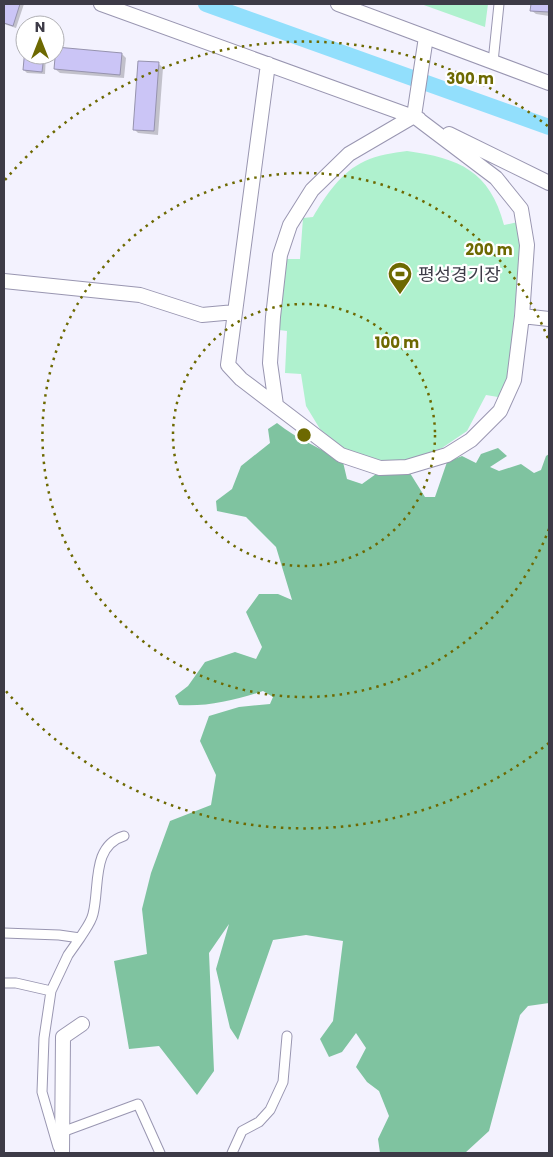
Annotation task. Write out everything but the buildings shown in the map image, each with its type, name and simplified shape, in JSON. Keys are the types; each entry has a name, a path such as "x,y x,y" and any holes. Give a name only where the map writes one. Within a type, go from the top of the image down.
{"street":[{"path":"101,4 414,116 549,183"},
{"path":"338,4 549,83"},
{"path":"493,62 499,4"},
{"path":"414,116 426,37"},
{"path":"268,64 228,365 240,379 341,455 380,468 407,468 447,455 471,440 500,411 514,380 522,316 527,245 520,209 496,178 414,116"},
{"path":"276,405 270,363 273,316 280,255 290,226 312,190 349,154 414,116"},
{"path":"4,280 140,296 202,315 235,312"},
{"path":"522,316 549,319"},
{"path":"61,1153 42,1092 44,1038 51,991 68,955 93,916 103,850 114,839 124,836"},
{"path":"4,933 59,935 80,938"},
{"path":"4,983 16,983 51,991"},
{"path":"61,1153 63,1037 82,1024"},
{"path":"232,1153 242,1131 259,1122 270,1110 283,1082 287,1036"},
{"path":"62,1132 138,1104 160,1153"}],"green space":[{"path":"421,4 488,4 485,27"},
{"name":"평성경기장","path":"407,151 442,158 470,170 490,192 498,207 504,225 518,222 521,244 508,378 498,397 486,395 467,431 442,448 407,460 383,461 344,449 320,429 306,406 301,374 285,373 287,331 279,330 287,259 300,259 303,218 313,217 335,185 356,166 385,154"},
{"path":"277,423 343,462 347,479 362,484 376,474 408,470 425,497 435,497 447,462 462,456 476,463 481,454 498,448 507,456 490,467 499,471 521,464 534,473 541,470 546,456 549,454 549,1003 528,1006 520,1015 489,1131 465,1153 380,1153 378,1139 389,1116 379,1091 367,1082 356,1067 366,1048 356,1033 342,1052 329,1057 320,1039 333,1021 343,941 306,935 273,940 238,1040 230,1028 216,969 229,924 209,953 214,1071 197,1095 159,1046 129,1049 114,961 147,954 142,909 151,873 170,821 211,805 216,775 200,741 209,716 239,707 270,704 273,697 263,691 221,702 179,705 175,696 188,686 205,662 235,652 256,659 262,647 246,612 259,594 278,594 292,600 276,547 246,517 217,511 216,501 232,489 241,466 270,443 268,429"}],"waterway":[{"path":"206,4 549,127"}],"place":[{"name":"평성경기장","path":"400,295"}]}
